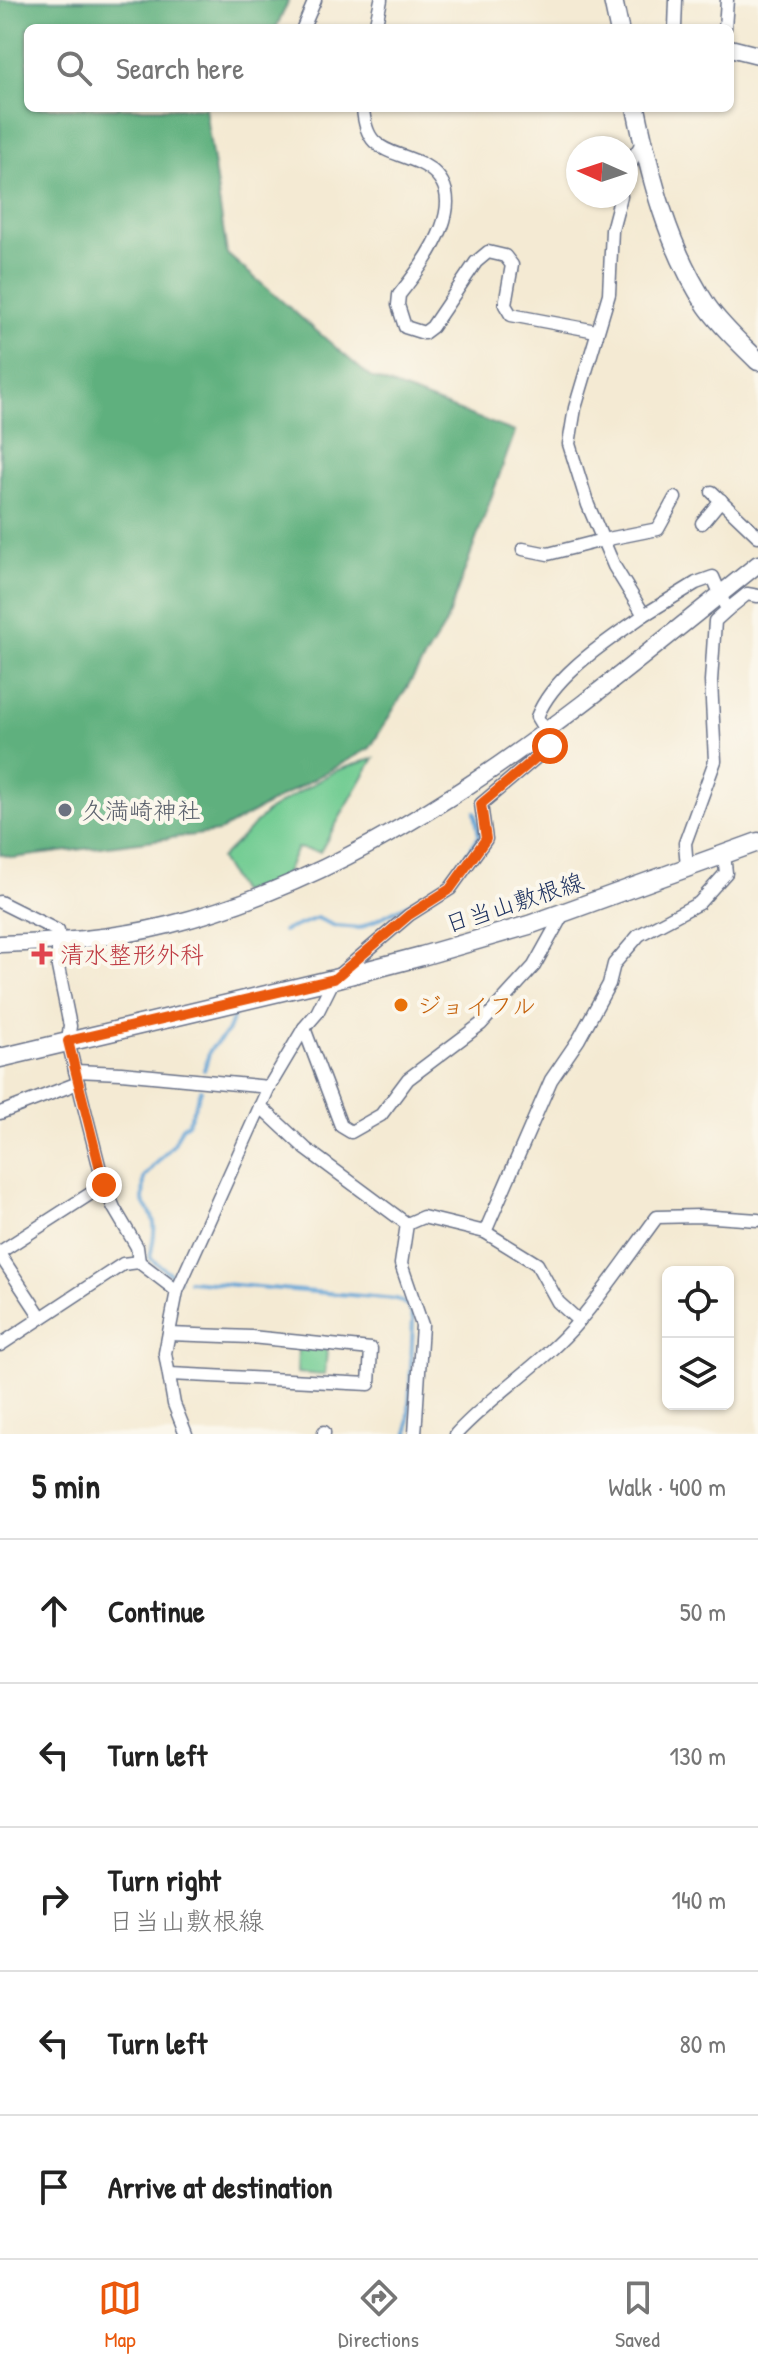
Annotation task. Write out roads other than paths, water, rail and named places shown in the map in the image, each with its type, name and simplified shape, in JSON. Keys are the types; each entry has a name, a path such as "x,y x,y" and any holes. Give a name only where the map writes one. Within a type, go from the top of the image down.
{"main road":[{"path":"613,0 618,24"},
{"path":"637,112 679,259 709,309 758,361"},
{"name":"日当山敷根線","path":"0,1058 334,979 529,925 758,842"}],"street":[{"path":"305,24 315,0"},
{"path":"376,24 381,0"},
{"path":"675,24 676,0"},
{"path":"725,24 727,0"},
{"path":"734,49 758,55"},
{"path":"364,112 369,136 380,147 431,170 443,181 448,197 438,239 399,295 398,305 405,327 424,333 432,327 476,262 488,252 505,256 512,265 505,305 511,315 596,331"},
{"path":"638,150 643,142"},
{"path":"618,208 612,230 609,294 575,408 569,444 588,505 614,566 644,615"},
{"path":"702,523 717,496 758,536"},
{"path":"523,549 548,554 658,529 669,511 668,497"},
{"path":"0,944 59,943 166,926 223,910 343,859 425,813 546,732 758,564"},
{"path":"186,1434 174,1404 165,1353 177,1291 269,1087 304,1028 317,1013 334,979 409,915 450,889 486,839 481,804 550,746 537,717 542,704 558,684 592,653 644,615 696,583 713,577 727,610"},
{"path":"687,867 685,843 715,761 711,681 715,621 747,594 758,596"},
{"path":"485,1232 551,1080 579,1039 609,984 614,964 639,935 699,903 726,873 724,854"},
{"path":"0,902 58,931 58,967 76,1077 104,1185 137,1247 139,1262"},
{"path":"304,1028 341,1126 351,1132 381,1115 408,1079 481,1024 534,966 564,912"},
{"path":"0,1113 76,1077 121,1073 269,1087"},
{"path":"260,1106 306,1149 407,1224"},
{"path":"41,1317 0,1253 104,1185"},
{"path":"407,1224 423,1217 485,1232 537,1264 558,1302 579,1321"},
{"path":"456,1434 471,1418 518,1381 579,1321 657,1217 758,1220"},
{"path":"407,1224 401,1264 422,1325 415,1434"},
{"path":"0,1345 123,1264 139,1262 177,1291"},
{"path":"169,1334 251,1337 371,1349 369,1384 170,1374"}],"waterway":[{"path":"452,876 479,836 475,812"},
{"path":"283,931 317,918 335,926 360,928 420,898 429,897"},
{"path":"204,1070 210,1050 227,1032 235,1013"},
{"path":"179,1280 150,1258 154,1222 143,1202 144,1177 174,1144 182,1127 188,1123 201,1090"},
{"path":"189,1281 396,1299 403,1303 410,1309 413,1320 408,1434"}],"place":[{"name":"久満崎神社","path":"65,810"},
{"name":"清水整形外科","path":"42,954"},
{"name":"ジョイフル","path":"401,1005"}]}
